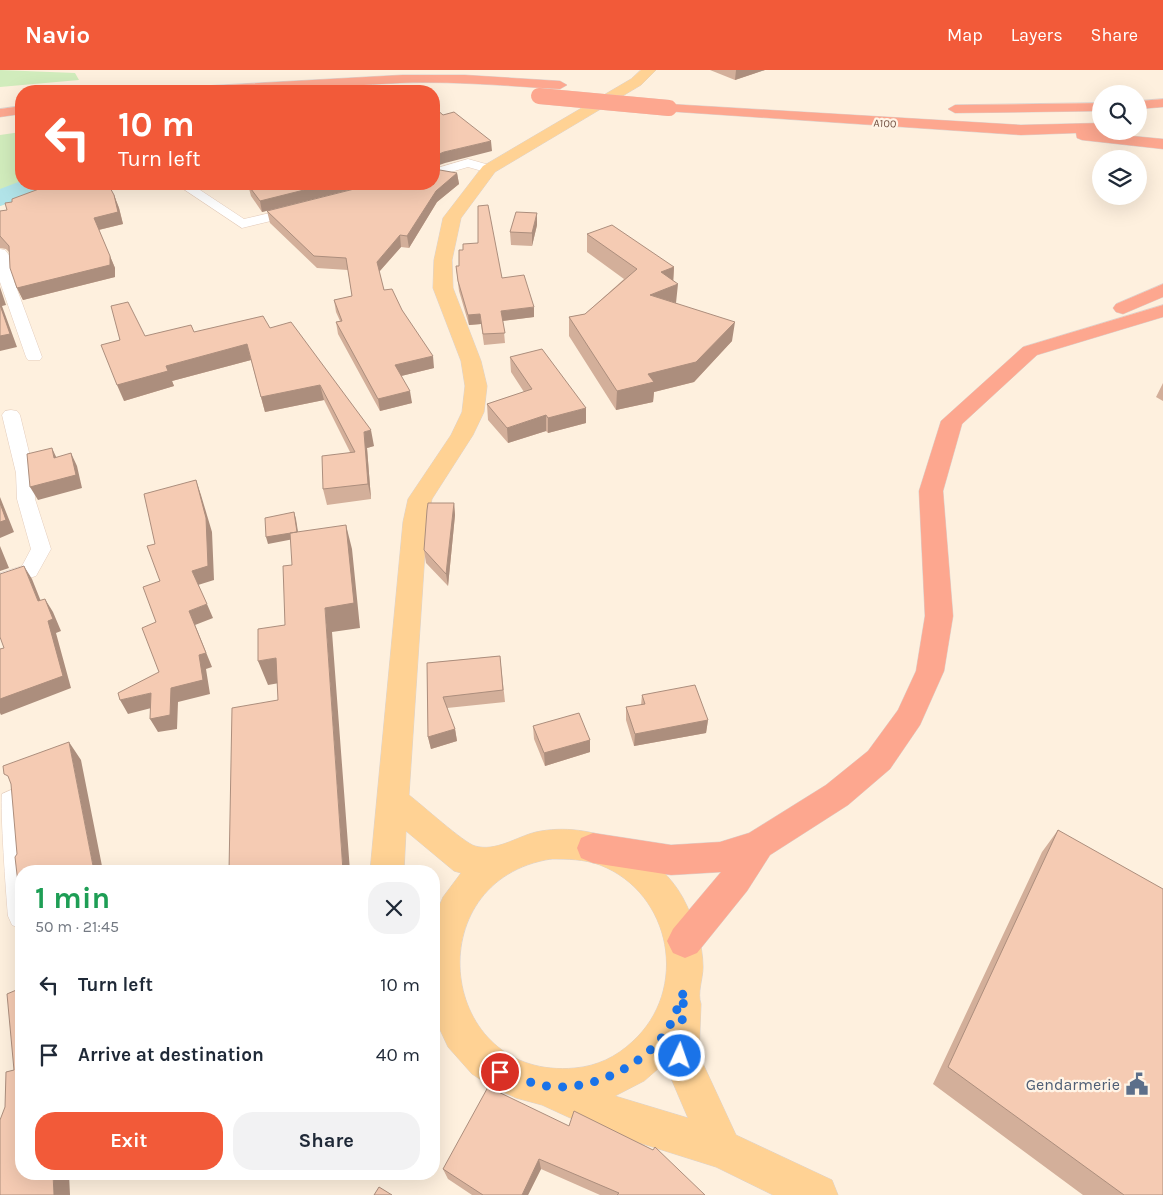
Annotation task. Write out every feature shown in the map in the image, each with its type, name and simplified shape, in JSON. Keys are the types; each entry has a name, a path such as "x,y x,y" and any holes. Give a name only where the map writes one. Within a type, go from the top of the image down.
{"highway":[{"name":"A100","path":"272,85 402,78 465,79 823,106 1019,116 1092,116"},
{"name":"A100","path":"440,92 539,96 669,108 1021,130 1092,128"},
{"path":"1147,105 1163,104"},
{"path":"823,106 900,108"},
{"path":"938,108 1092,107"},
{"path":"0,113 15,111"},
{"path":"1147,118 1159,122"},
{"path":"0,123 15,122"},
{"path":"1147,126 1159,122"},
{"path":"1021,130 1163,144"},
{"path":"593,848 671,860 720,857 758,845 844,789 879,760 910,717 930,672 939,616 931,491 952,421 1030,351 1163,290"},
{"path":"1030,351 1163,311"},
{"path":"685,941 735,880 758,845"}],"main road":[{"path":"388,865 418,507 420,499 462,435 473,412 476,386 471,361 443,288 443,260 452,218 489,169 636,82 649,70"},
{"path":"393,801 466,860 497,864"},
{"path":"440,949 453,909 473,884 497,864 528,850 552,846 593,848 625,860 652,880 673,908 685,941 687,965 680,1056 722,1149"},
{"path":"440,986 446,1011 467,1046 500,1072 542,1086 592,1108 722,1149 817,1195"},
{"path":"542,1086 580,1086 617,1074 648,1053 671,1024 684,991"}],"street":[{"path":"440,171 468,163 489,169"},
{"path":"192,190 214,203 242,224 310,207"},
{"path":"0,253 6,260 7,281 34,357"},
{"path":"0,580 29,571 41,549 26,499 24,473 11,415"},
{"path":"11,801 17,865"}],"green space":[{"path":"0,70 75,73 79,80 15,85 0,87"},
{"path":"15,133 15,190 40,190 0,206 0,135"}],"building":[{"path":"440,112 443,115 454,112 491,141 440,154"},
{"path":"440,170 457,173 440,188"},
{"path":"36,190 111,190 118,212 94,218 110,256 110,265 17,288 10,268 9,246 0,236 0,211 7,210 5,203 12,202 12,199"},
{"path":"252,190 304,190 260,201"},
{"path":"350,190 437,190 407,236 400,235 377,262 384,290 392,289 402,310 433,356 395,365 410,391 378,399 336,322 342,321 334,300 352,296 346,258 314,256 267,211"},
{"path":"488,205 502,278 524,275 534,307 501,311 505,333 483,334 480,314 468,315 458,281 456,266 459,266 459,250 463,250 463,244 478,243 478,206"},
{"path":"516,212 537,213 532,233 510,232"},
{"path":"612,225 674,267 661,272 678,284 650,295 735,322 696,362 648,374 654,382 617,391 569,317 585,314 637,269 587,234"},
{"path":"128,302 145,336 191,325 194,332 263,316 270,328 291,322 371,430 364,432 368,484 323,489 322,456 355,452 320,385 261,397 247,344 166,366 168,371 117,385 101,345 120,340 111,306"},
{"path":"0,305 10,334 0,336"},
{"path":"542,349 586,408 548,418 546,415 507,428 487,404 532,389 510,357"},
{"path":"52,448 54,458 71,453 76,475 30,487 27,454"},
{"path":"196,480 206,518 208,566 192,571 207,604 189,611 206,653 199,655 203,680 171,688 170,715 150,719 151,693 120,700 118,693 159,672 142,628 156,622 143,587 160,581 147,546 155,544 144,494"},
{"path":"0,503 6,520 0,522"},
{"path":"428,503 454,503 446,574 424,550"},
{"path":"294,512 297,532 266,537 265,518"},
{"path":"346,525 354,603 325,608 343,865 229,865 232,708 278,700 276,658 258,661 258,629 285,625 283,566 292,565 290,533"},
{"path":"24,566 38,601 45,599 53,619 48,621 63,676 0,699 0,649 4,648 0,637 0,574"},
{"path":"500,656 503,690 443,697 455,729 428,737 427,663"},
{"path":"695,685 708,720 635,734 626,707 645,704 642,695"},
{"path":"579,713 590,740 544,753 533,726"},
{"path":"69,742 93,865 16,865 15,857 17,854 11,784 8,776 4,774 3,766"},
{"path":"1058,830 1163,889 1163,1195 1124,1195 948,1067"},
{"path":"15,991 15,1180 53,1180 54,1195 0,1195 0,1120 5,1107 6,1072 14,1070 7,994"},
{"path":"488,1087 569,1126 574,1111 653,1150 655,1147 705,1195 617,1195 619,1193 539,1159 522,1195 483,1195 443,1169"},
{"path":"379,1187 392,1195 374,1195"}],"waterway":[{"path":"0,198 22,190"}],"place":[{"name":"Gendarmerie","path":"1137,1084"}],"route":[{"path":"500,1072 542,1086 580,1086 617,1074 648,1053 671,1024 684,991 680,1056"}]}
